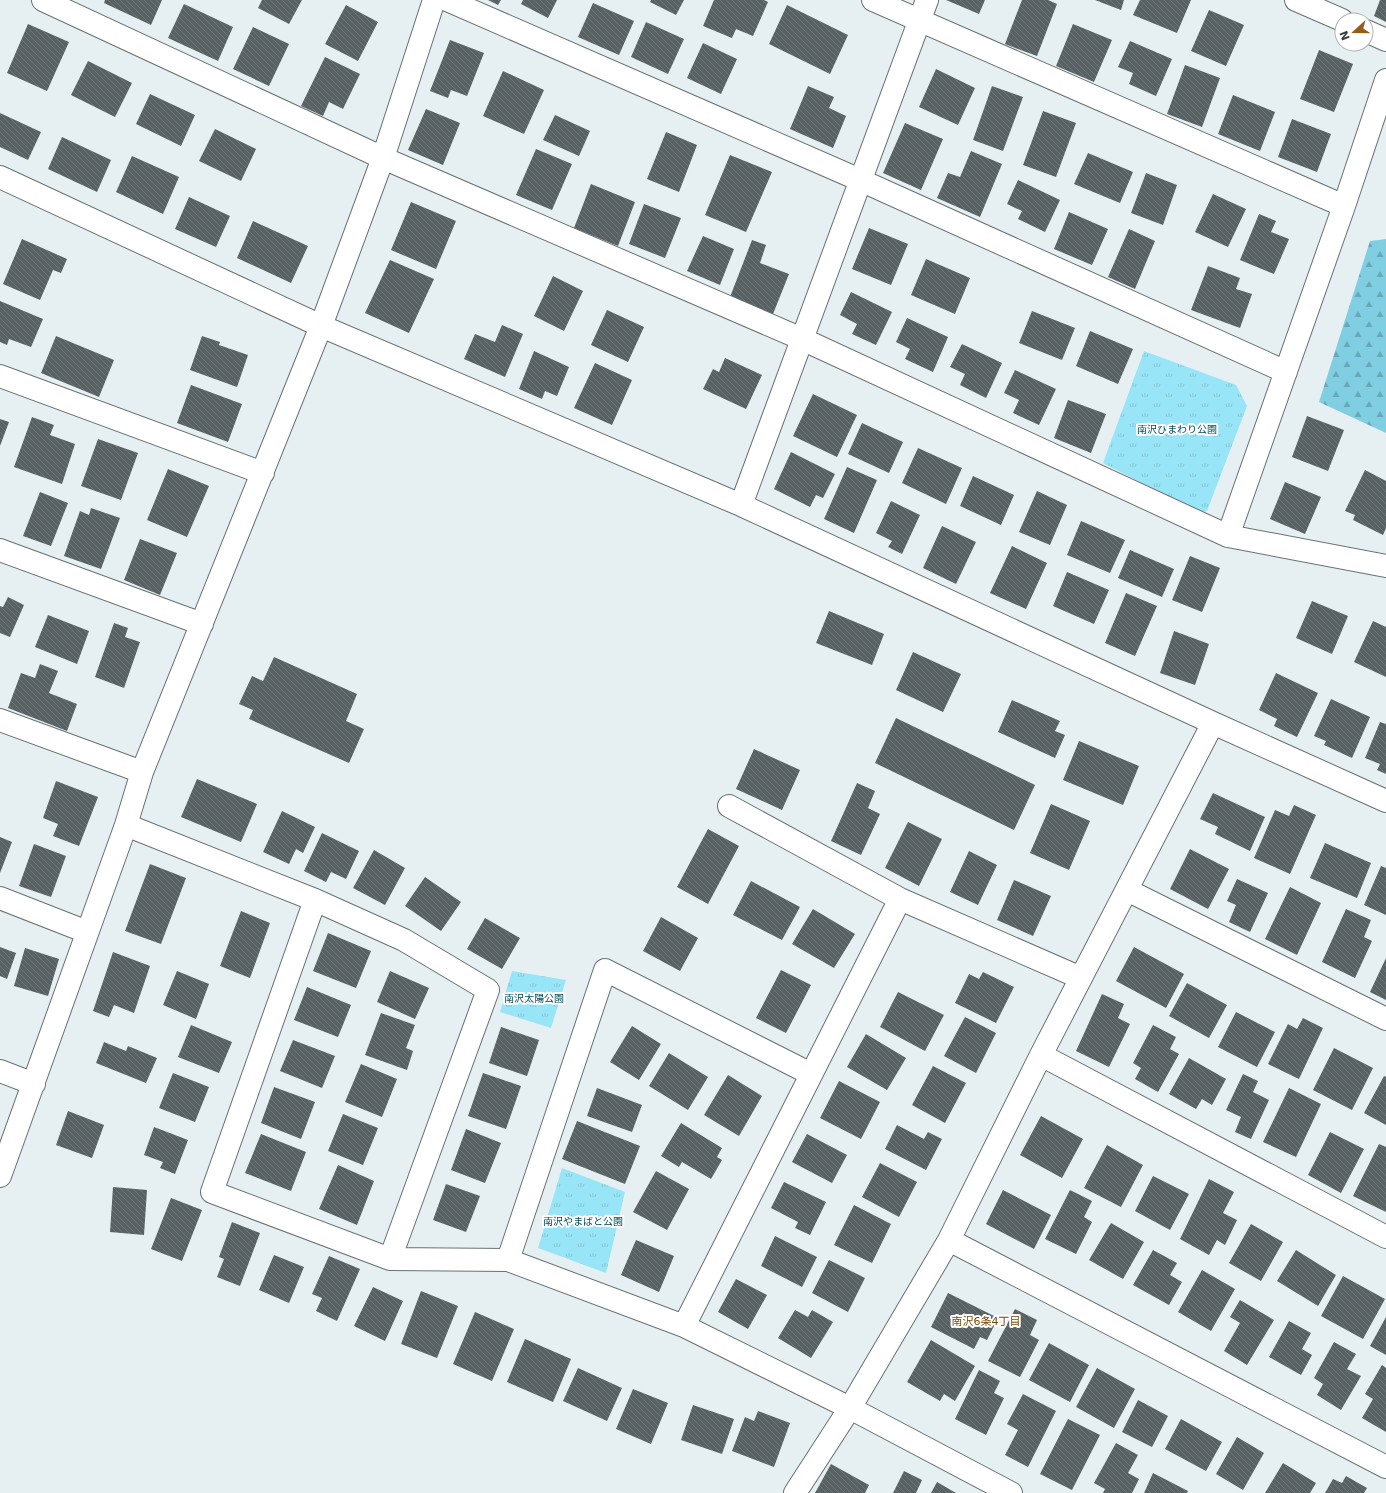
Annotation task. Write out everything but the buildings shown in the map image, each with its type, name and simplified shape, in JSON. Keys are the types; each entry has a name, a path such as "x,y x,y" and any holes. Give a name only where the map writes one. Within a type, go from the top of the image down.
{"street":[{"path":"43,0 383,158 802,339 1228,536 1386,566"},
{"path":"0,1176 126,825 142,772 321,326 383,158 434,0"},
{"path":"447,0 860,180 1286,372"},
{"path":"873,0 1344,206"},
{"path":"741,505 927,0"},
{"path":"1296,0 1334,17"},
{"path":"1374,35 1386,40"},
{"path":"1228,536 1344,206 1386,80"},
{"path":"0,177 321,326 741,505 1213,723 1386,800"},
{"path":"0,376 262,473"},
{"path":"0,550 202,624"},
{"path":"0,720 142,772"},
{"path":"795,1493 850,1408 949,1240 1040,1055 1213,723"},
{"path":"729,806 900,899 1081,978"},
{"path":"126,825 315,900 404,940 488,990 390,1259"},
{"path":"1126,890 1386,1019"},
{"path":"0,898 87,932"},
{"path":"684,1326 900,899"},
{"path":"315,900 212,1192 390,1259 508,1260 684,1326 850,1408 1011,1493"},
{"path":"508,1260 605,970 811,1074"},
{"path":"1040,1055 1386,1237"},
{"path":"0,1071 34,1084"},
{"path":"949,1240 1386,1467"}],"green space":[{"path":"1386,239 1386,433 1319,402 1370,241"},
{"name":"南沢ひまわり公園","path":"1144,351 1236,385 1247,406 1207,511 1199,513 1103,463"},
{"name":"南沢太陽公園","path":"512,971 566,980 551,1028 500,1012"},
{"name":"南沢やまばと公園","path":"562,1168 625,1192 606,1273 538,1248"}],"district":[{"name":"南沢6条4丁目","path":"986,1321"}]}
